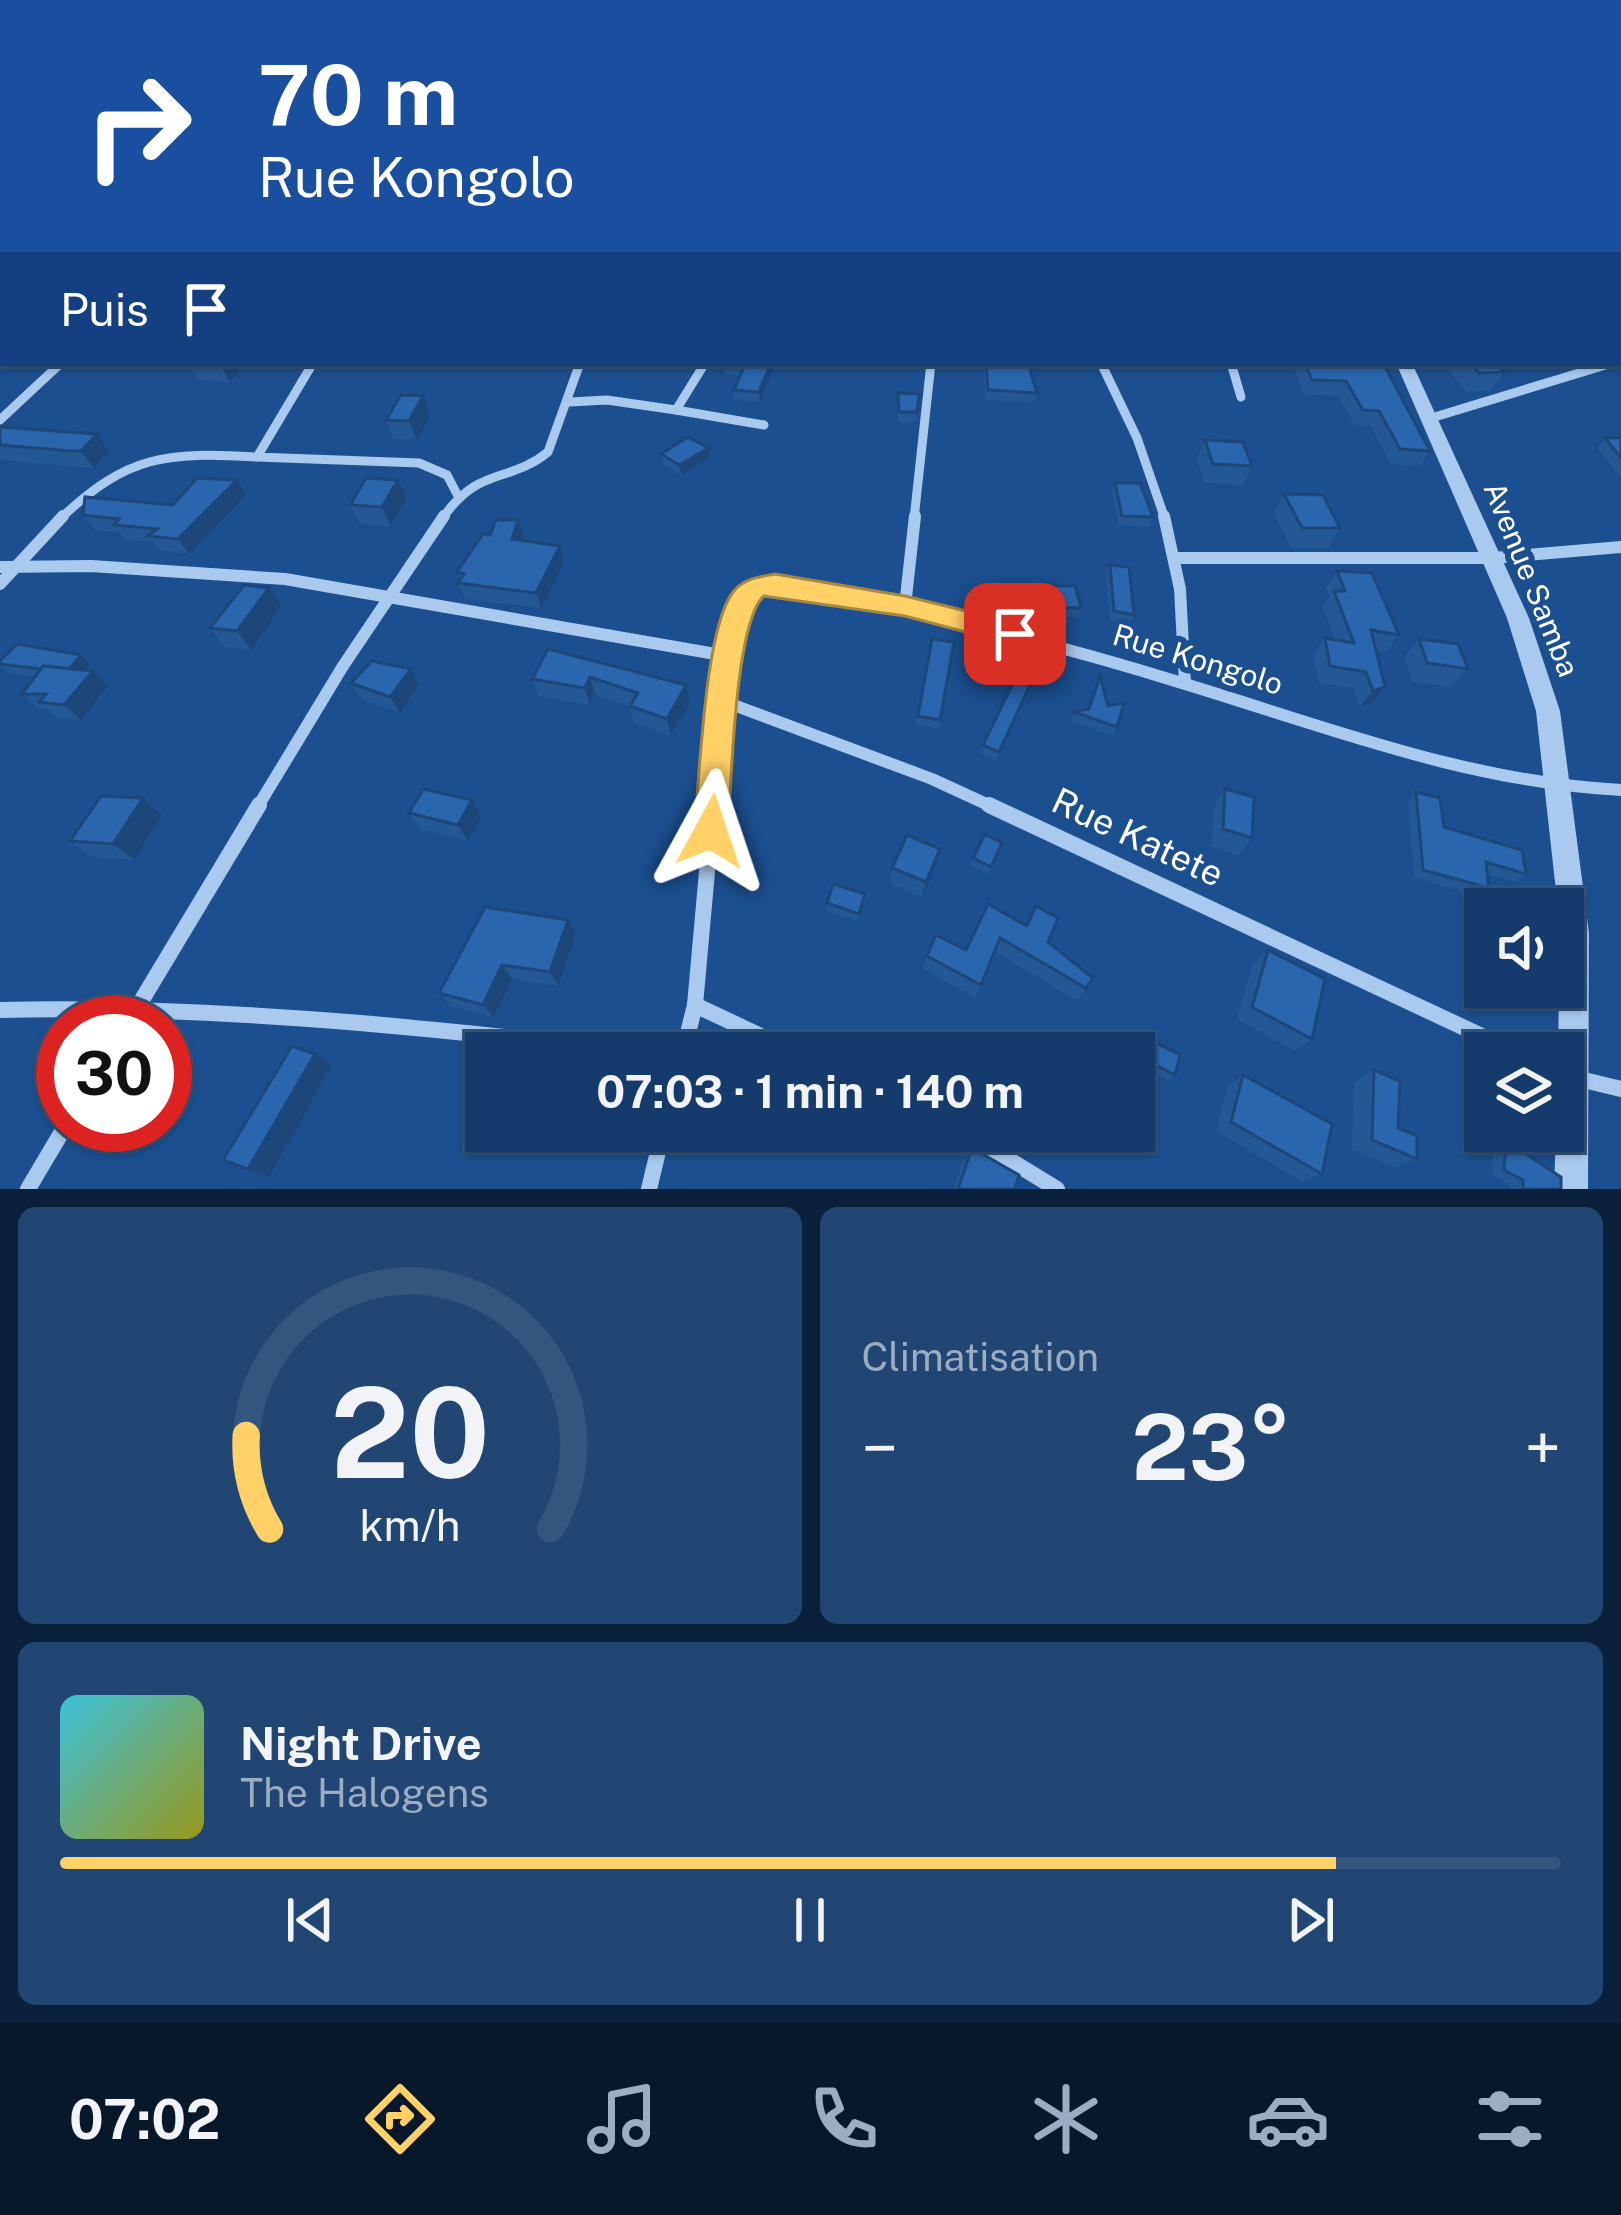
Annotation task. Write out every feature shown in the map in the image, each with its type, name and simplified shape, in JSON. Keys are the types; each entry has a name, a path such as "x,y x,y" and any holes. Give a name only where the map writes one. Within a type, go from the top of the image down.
{"street":[{"path":"0,420 58,366"},
{"path":"257,457 311,366"},
{"path":"144,996 389,597 458,496 488,475 537,461 548,452 570,402 579,366"},
{"path":"676,410 703,366"},
{"path":"905,606 931,366"},
{"path":"1102,366 1136,436 1176,558 1187,635 1185,683"},
{"path":"1232,366 1241,397"},
{"name":"Avenue Samba","path":"1405,366 1492,558 1549,711 1575,933 1571,1032"},
{"path":"1428,419 1602,366"},
{"path":"570,402 607,400 764,425"},
{"path":"0,584 84,495 135,465 181,453 419,463 447,475 458,496"},
{"path":"1176,558 1492,558 1621,547"},
{"path":"0,567 91,566 286,579 728,656 695,1005 688,1032"},
{"name":"Rue Kongolo","path":"728,656 744,598 757,587 775,584 905,606 1185,683 1410,754 1558,789 1621,790"},
{"name":"Rue Katete","path":"723,700 932,779 1473,1032"},
{"path":"695,1005 752,1032"},
{"path":"0,1010 36,1011"},
{"path":"192,1018 465,1032"},
{"path":"1584,1081 1621,1089"},
{"path":"28,1189 50,1152"},
{"path":"649,1189 659,1152"},
{"path":"997,1152 1058,1189"},
{"name":"Avenue Samba","path":"1570,1152 1571,1189"}],"building":[{"path":"734,366 770,366 759,392 734,390 744,367"},
{"path":"986,366 1029,366 1037,393 988,390"},
{"path":"1306,366 1385,366 1430,451 1400,449 1379,411 1363,410 1346,381 1312,380"},
{"path":"1473,366 1499,366 1504,372 1479,373"},
{"path":"898,393 919,394 917,412 899,412"},
{"path":"401,395 423,396 409,421 386,420"},
{"path":"0,427 97,434 81,451 71,451 0,445"},
{"path":"688,437 709,448 679,465 661,454"},
{"path":"1605,438 1621,438 1621,458"},
{"path":"1205,440 1243,442 1252,466 1213,464"},
{"path":"197,478 237,480 178,539 148,536 157,529 114,525 119,519 83,515 85,497 173,505"},
{"path":"366,478 398,480 382,507 350,505"},
{"path":"1115,483 1140,483 1153,517 1122,516"},
{"path":"1284,494 1323,495 1340,528 1302,528"},
{"path":"496,520 518,520 512,539 560,546 536,593 458,583 464,574 457,572 483,534 490,535"},
{"path":"1110,565 1129,567 1134,615 1114,611"},
{"path":"1337,571 1372,573 1399,635 1371,630 1385,687 1373,691 1366,672 1330,666 1325,638 1354,643 1334,591 1345,591"},
{"path":"244,585 269,588 237,631 210,628"},
{"path":"1044,586 1075,586 1081,608 1048,608"},
{"path":"932,639 954,642 940,720 918,716"},
{"path":"1419,639 1458,644 1468,669 1427,663"},
{"path":"17,644 81,655 69,669 0,664"},
{"path":"548,649 686,685 667,719 630,706 638,693 590,677 585,688 532,679"},
{"path":"372,661 411,669 390,697 351,683"},
{"path":"1023,662 1037,670 999,752 983,745"},
{"path":"43,666 93,671 64,705 39,702 46,694 22,694"},
{"path":"1100,676 1108,706 1124,703 1117,727 1074,712 1089,709"},
{"path":"423,789 472,800 458,825 409,813"},
{"path":"1225,789 1254,797 1252,838 1223,829"},
{"path":"1416,792 1440,798 1444,827 1522,850 1526,874 1486,862 1489,888 1423,870"},
{"path":"101,796 143,798 113,844 70,841"},
{"path":"985,834 1002,843 991,867 973,858"},
{"path":"907,835 940,849 926,882 892,868"},
{"path":"833,884 865,894 859,914 827,903"},
{"path":"988,904 1027,926 1036,906 1058,918 1048,942 1093,978 1086,988 1000,938 981,985 927,956 936,935 966,950"},
{"path":"485,907 568,920 550,972 502,965 483,1005 439,993"},
{"path":"1268,950 1325,979 1312,1039 1252,1007"},
{"path":"1155,1042 1180,1055 1175,1075 1155,1064"},
{"path":"292,1046 315,1054 248,1169 223,1160"},
{"path":"1374,1070 1400,1081 1398,1128 1417,1136 1417,1159 1372,1140"},
{"path":"1243,1075 1332,1124 1322,1174 1231,1122"},
{"path":"971,1152 1019,1175 1015,1189 958,1189"},
{"path":"1505,1152 1523,1152 1561,1177 1561,1189 1523,1189 1523,1180 1504,1170"}],"route":[{"path":"711,831 728,656 744,598 757,587 775,584 905,606 1015,634"}]}
